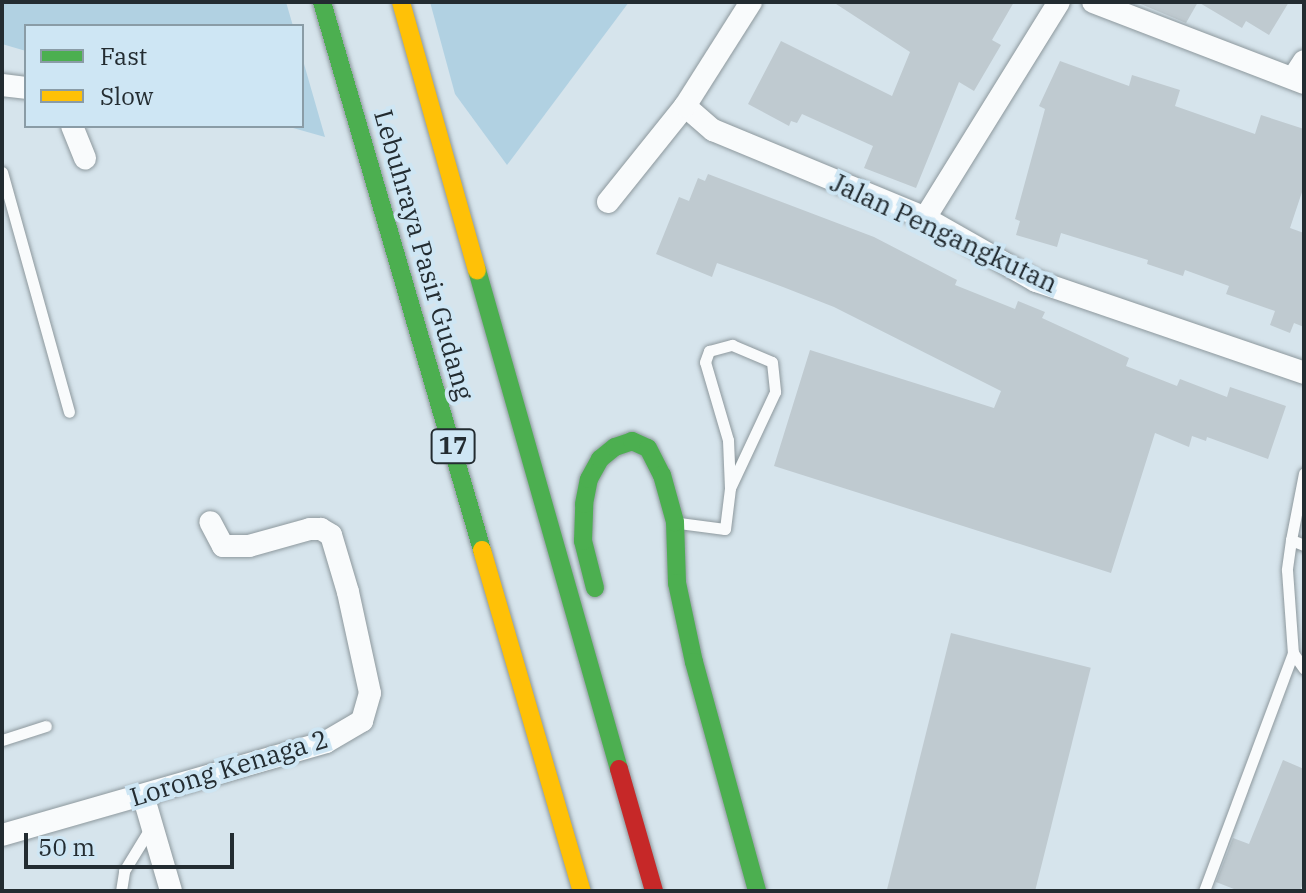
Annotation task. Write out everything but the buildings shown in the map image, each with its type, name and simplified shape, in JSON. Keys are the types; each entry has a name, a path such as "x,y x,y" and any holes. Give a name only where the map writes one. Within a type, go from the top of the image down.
{"main road":[{"name":"Lebuhraya Pasir Gudang","path":"322,2 582,891"},
{"name":"Lebuhraya Pasir Gudang","path":"401,2 654,891"},
{"path":"598,600 583,541 584,504 589,479 600,459 615,447 632,441 648,448 662,475 675,522 677,583 694,662 757,891"},
{"path":"614,747 616,688"}],"street":[{"path":"608,202 685,106 751,2"},
{"path":"925,218 1059,2"},
{"path":"1093,2 1300,74"},
{"path":"2,85 24,88"},
{"name":"Jalan Pengangkutan","path":"685,106 713,130 925,218 1036,281 1304,373"},
{"path":"73,128 85,159"},
{"name":"Lorong Kenaga 2","path":"3,833 326,742 362,721 370,693 348,592 331,535 321,529 310,529 249,546 223,546 210,522"},
{"path":"143,795 171,891"}],"lane":[{"path":"2,172 69,412"},
{"path":"675,522 725,529 730,488 728,440 705,362 709,351 732,345 772,362 775,392 730,488"},
{"path":"1204,891 1293,653 1287,570 1304,473"},
{"path":"1291,540 1304,545"},
{"path":"1293,653 1304,669"},
{"path":"2,740 46,726"},
{"path":"121,891 124,871 152,826"}],"shaded area":[{"path":"2,2 286,2 292,24 24,24 24,50 2,44"},
{"path":"430,2 629,2 507,165 455,94"},
{"path":"304,64 325,137 293,128 304,128"}],"traffic: fast":[{"path":"322,2 482,550"},
{"path":"477,270 619,769"},
{"path":"595,588 583,541 584,504 589,479 600,459 615,447 632,441 648,448 662,475 675,522"},
{"path":"675,522 677,583 694,662 757,891"}],"traffic: slow":[{"path":"401,2 477,270"},
{"path":"482,550 582,891"}],"traffic: jam":[{"path":"619,769 654,891"}]}
